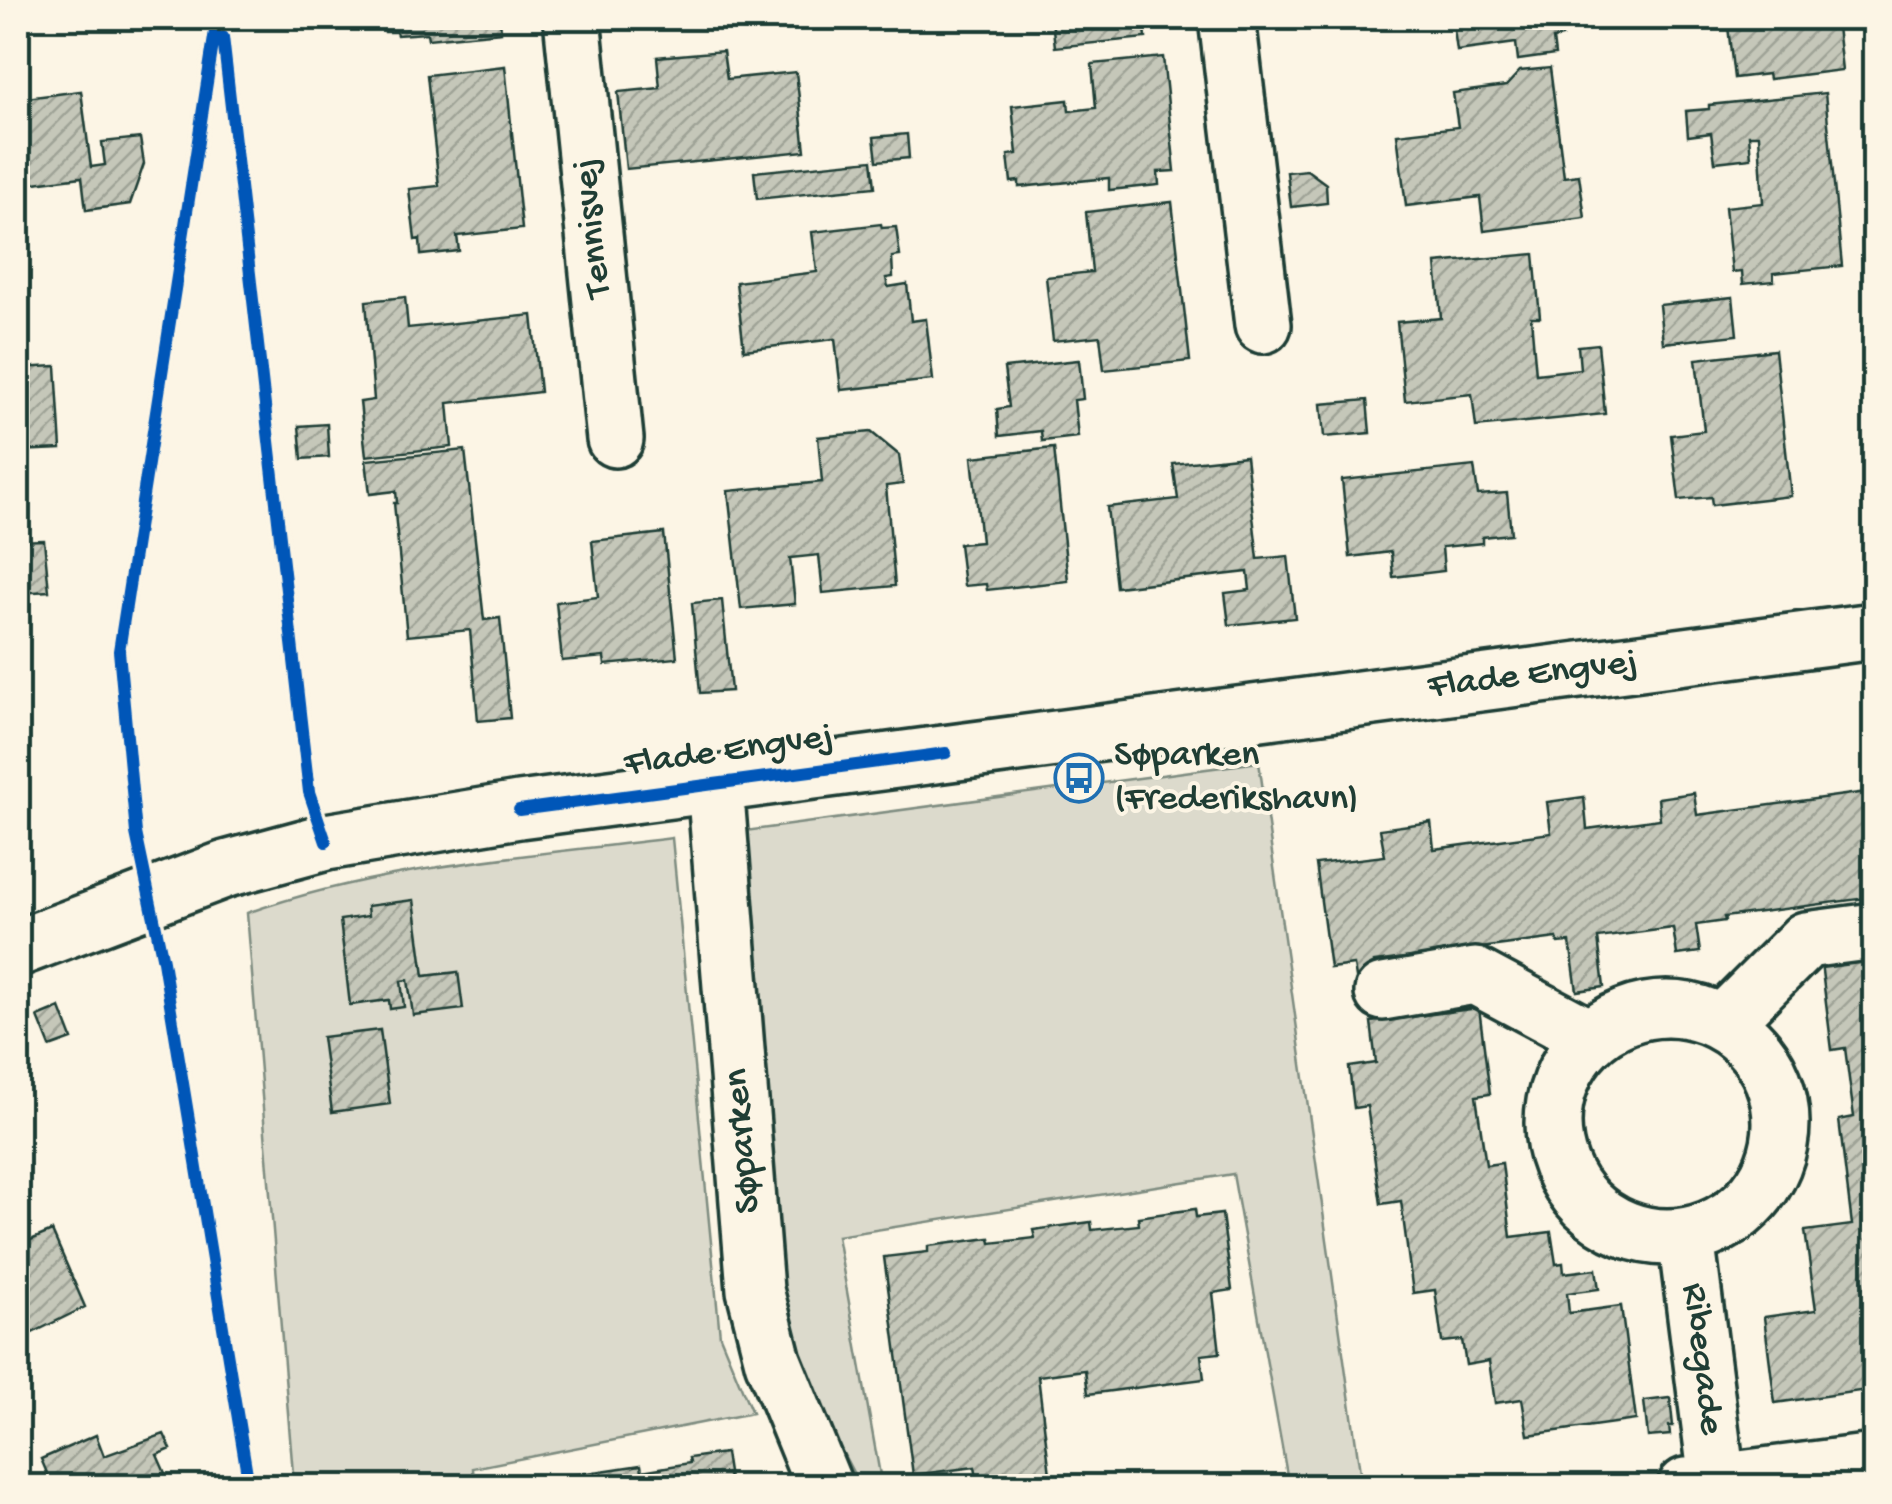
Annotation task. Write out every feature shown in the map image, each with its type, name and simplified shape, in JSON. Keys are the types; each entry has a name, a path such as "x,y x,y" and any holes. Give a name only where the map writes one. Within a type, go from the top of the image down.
{"street":[{"name":"Tennisvej","path":"572,18 615,439"},
{"path":"1227,18 1263,325"},
{"name":"Flade Engvej","path":"18,948 226,868 326,842 519,810 1874,631"},
{"name":"Søparken","path":"715,784 755,1290 773,1360 824,1486"},
{"path":"1724,1024 1806,940 1874,932"},
{"path":"1383,992 1475,976 1591,1038"},
{"name":"Ribegade","path":"1655,1009 1690,1011 1724,1024 1751,1045 1770,1074 1781,1108 1780,1143 1768,1177 1748,1205 1719,1226 1686,1236 1650,1237 1614,1226 1585,1204 1564,1173 1554,1138 1555,1100 1568,1066 1591,1038 1621,1018 1655,1009"},
{"name":"Ribegade","path":"1686,1236 1701,1484 1874,1462"}],"shaded area":[{"path":"1259,762 1362,1486 1289,1486 1233,1174 837,1236 882,1486 856,1478 795,1361 783,1292 745,831"},
{"path":"672,838 720,1336 752,1413 473,1468 474,1486 294,1486 247,913 403,873"}],"building":[{"path":"384,18 500,18 501,32 428,39 427,33 385,32"},
{"path":"1144,18 1146,38 1055,47 1052,20"},
{"path":"1559,18 1562,37 1553,39 1555,55 1518,60 1516,43 1457,51 1453,22"},
{"path":"1727,18 1836,18 1842,70 1769,79 1768,74 1734,78"},
{"path":"723,51 727,79 796,72 805,151 626,169 618,92 660,88 657,57"},
{"path":"1163,57 1175,171 1158,172 1159,185 1109,190 1109,178 1019,187 1019,181 1011,182 1008,155 1017,154 1012,106 1068,100 1069,111 1096,108 1092,64"},
{"path":"505,66 522,229 457,236 459,251 421,255 420,239 415,240 409,189 439,186 427,75"},
{"path":"1550,68 1564,177 1579,175 1585,218 1484,231 1480,197 1406,206 1397,134 1458,127 1453,93 1506,86 1520,71"},
{"path":"81,91 91,167 105,165 102,142 140,138 144,164 130,204 86,210 82,177 18,185 18,99"},
{"path":"1825,93 1842,266 1773,273 1774,281 1743,284 1742,271 1732,272 1725,207 1763,203 1759,135 1749,135 1751,158 1715,162 1711,133 1688,136 1686,111"},
{"path":"907,134 909,158 877,161 874,137"},
{"path":"872,160 875,187 757,199 754,172"},
{"path":"1307,170 1326,184 1327,203 1291,207 1287,172"},
{"path":"1172,202 1190,361 1104,370 1100,336 1053,341 1046,277 1092,272 1086,212"},
{"path":"881,224 882,228 896,227 900,256 892,257 893,277 886,278 888,287 907,284 911,321 926,319 933,380 841,390 835,339 744,350 736,282 817,272 812,232"},
{"path":"1534,254 1540,317 1531,317 1536,374 1580,369 1578,346 1598,344 1605,414 1476,427 1472,394 1405,401 1397,322 1441,318 1436,263"},
{"path":"405,297 408,328 532,315 540,392 448,403 452,447 366,456 360,402 374,400 366,301"},
{"path":"1733,297 1737,335 1663,343 1659,305"},
{"path":"1775,350 1791,496 1712,505 1711,497 1679,500 1671,435 1704,431 1696,359"},
{"path":"1079,360 1083,399 1074,400 1078,437 1042,441 1041,431 999,436 997,409 1009,407 1004,368"},
{"path":"56,366 61,449 18,451 18,368"},
{"path":"1367,400 1370,433 1324,437 1321,404"},
{"path":"327,424 329,457 302,459 299,426"},
{"path":"871,432 899,455 903,484 886,486 895,586 823,593 819,555 790,558 795,604 741,609 728,491 822,482 818,437"},
{"path":"1054,448 1068,581 987,590 986,584 964,586 959,544 981,542 972,457"},
{"path":"465,450 484,620 500,618 510,718 478,721 470,630 407,636 396,491 370,494 366,460"},
{"path":"1246,456 1258,559 1288,556 1295,618 1229,625 1225,593 1250,590 1248,572 1116,587 1107,507 1178,499 1173,464"},
{"path":"1474,466 1478,495 1507,493 1511,534 1482,537 1482,543 1442,547 1444,571 1393,577 1391,552 1350,557 1342,480"},
{"path":"664,533 677,658 605,665 604,657 562,661 556,602 598,597 592,541"},
{"path":"44,540 49,591 18,593 18,541"},
{"path":"722,600 731,691 700,693 692,603"},
{"path":"1874,791 1874,897 1724,917 1725,921 1696,925 1700,952 1677,955 1673,928 1598,938 1604,987 1577,991 1570,942 1558,943 1557,938 1374,962 1377,981 1357,984 1354,965 1330,968 1316,864 1385,856 1380,829 1431,822 1434,849 1551,833 1547,802 1584,797 1587,829 1660,819 1658,798 1694,793 1697,815"},
{"path":"414,900 424,976 458,972 463,1009 413,1015 408,980 401,981 404,1007 390,1009 389,1000 350,1005 340,920 368,916 367,906"},
{"path":"1874,956 1874,1389 1775,1403 1764,1317 1816,1310 1805,1231 1852,1225 1839,1120 1854,1117 1845,1048 1832,1050 1821,963"},
{"path":"60,1008 72,1039 50,1047 38,1017"},
{"path":"1479,1008 1490,1094 1476,1096 1486,1165 1502,1163 1511,1237 1551,1232 1556,1264 1563,1263 1564,1273 1596,1269 1599,1289 1567,1293 1569,1313 1621,1306 1636,1420 1528,1435 1522,1399 1495,1403 1489,1361 1466,1365 1462,1340 1442,1342 1435,1290 1413,1293 1401,1201 1381,1204 1367,1106 1354,1108 1349,1067 1376,1063 1371,1022"},
{"path":"380,1030 390,1104 332,1112 322,1037"},
{"path":"1195,1209 1196,1217 1222,1214 1232,1290 1213,1293 1220,1353 1201,1355 1204,1379 1088,1394 1085,1370 1038,1376 1050,1474 978,1484 975,1467 913,1475 884,1257 928,1252 928,1246 990,1238 991,1243 1035,1238 1033,1230 1091,1222 1092,1230 1139,1225 1138,1217"},
{"path":"21,1230 26,1242 52,1231 85,1307 18,1340 18,1232"},
{"path":"1670,1398 1670,1435 1648,1437 1644,1401"},
{"path":"164,1434 171,1449 157,1455 165,1473 141,1486 35,1486 50,1480 41,1459 96,1435 104,1456"},
{"path":"725,1453 730,1486 502,1486 641,1465 642,1471"}],"cycle path":[{"path":"217,18 119,651 136,833 163,961 249,1486"},
{"path":"223,37 309,792 326,842"},
{"path":"519,810 946,753"}],"place":[{"name":"Søparken (Frederikshavn)","path":"1079,778"}]}
